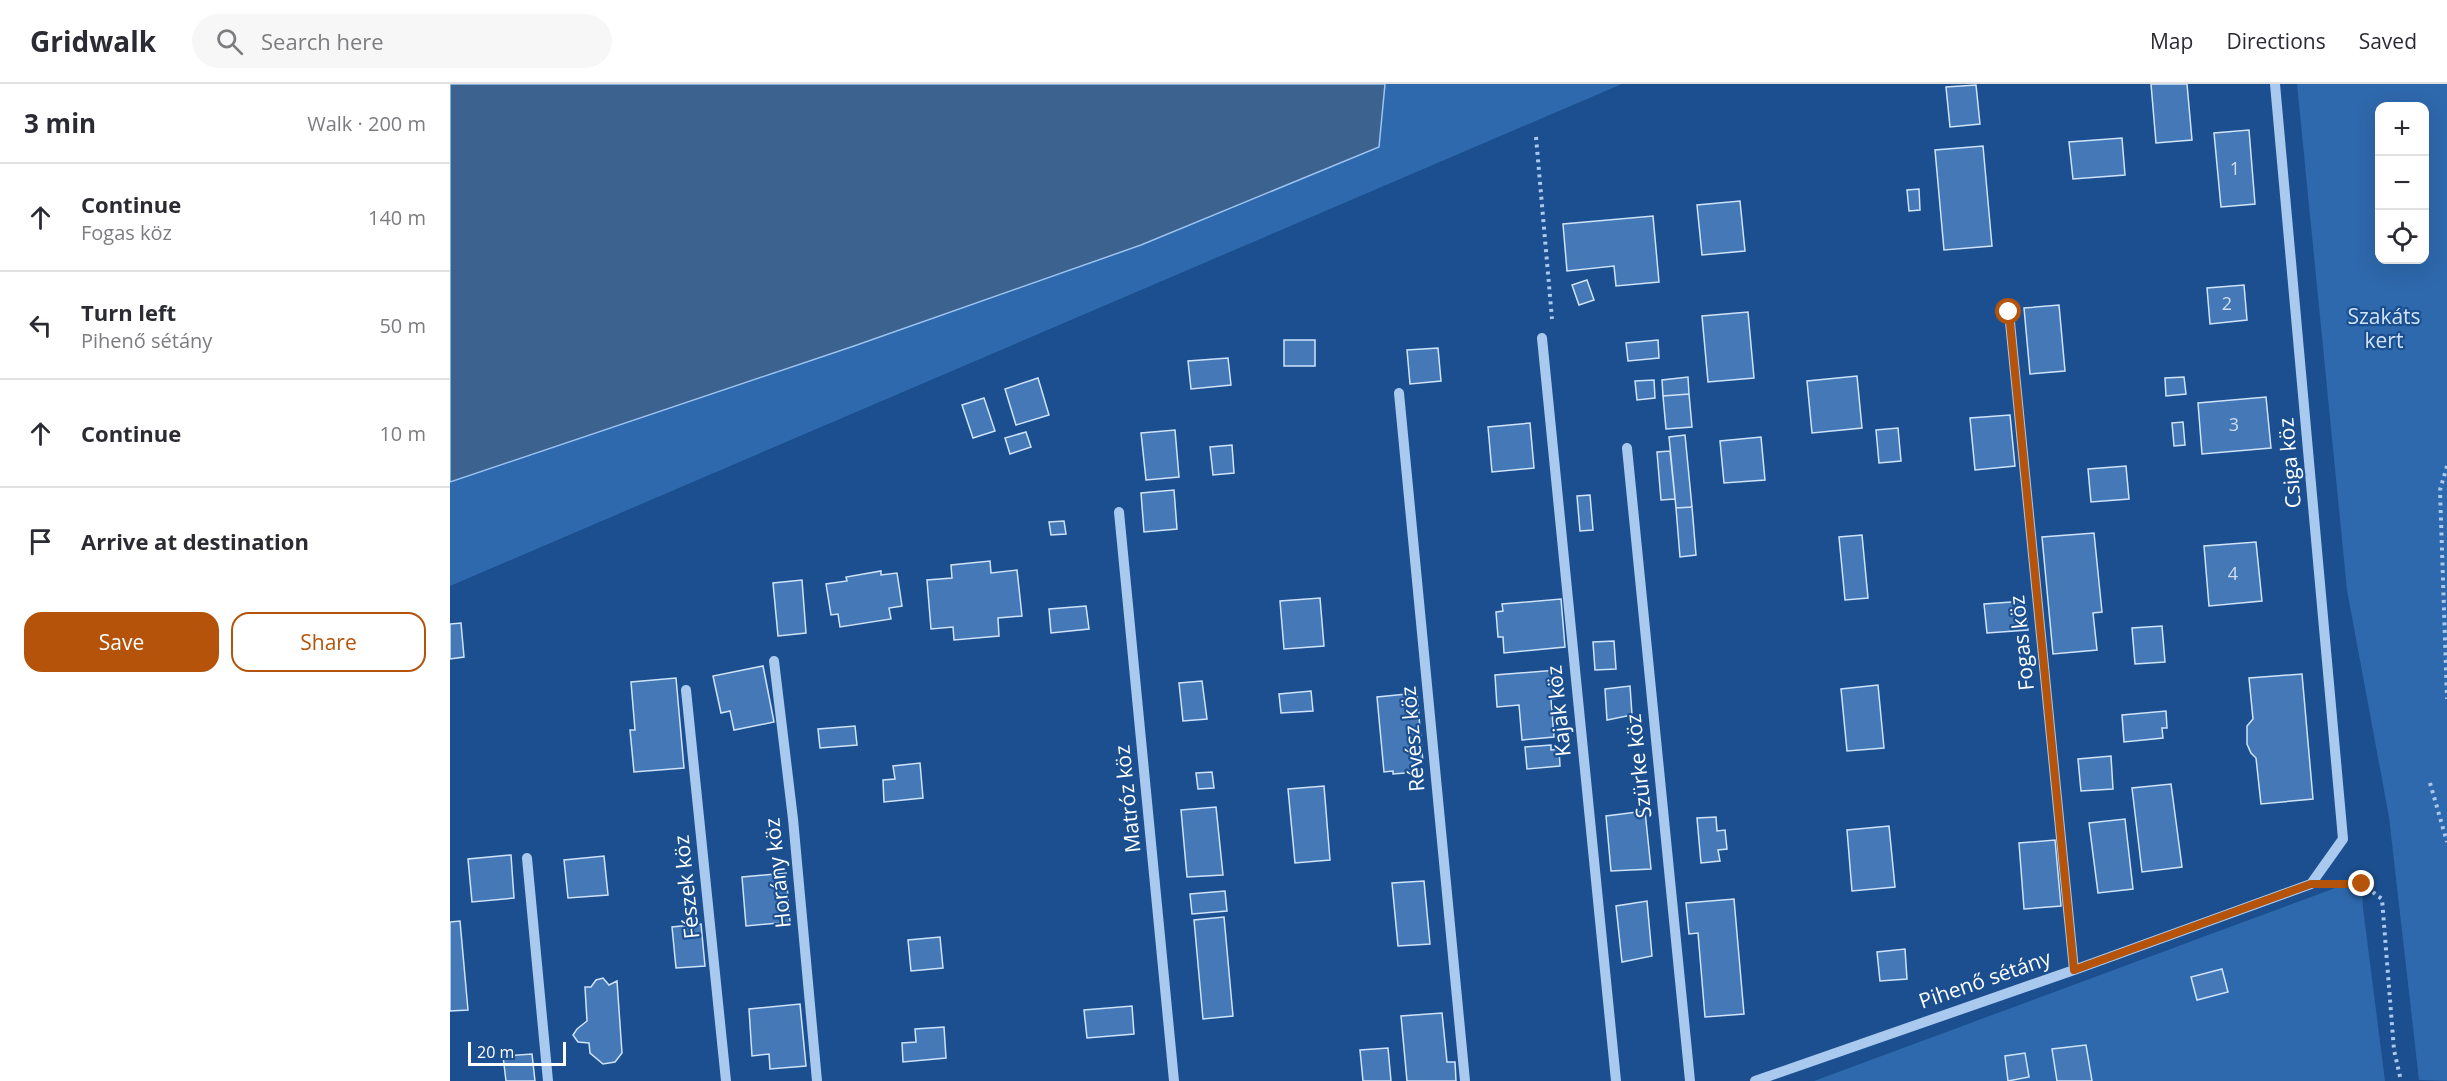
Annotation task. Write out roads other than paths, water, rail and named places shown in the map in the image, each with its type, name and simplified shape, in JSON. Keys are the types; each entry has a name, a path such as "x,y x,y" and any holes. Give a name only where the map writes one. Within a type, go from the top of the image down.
{"street":[{"name":"Csiga köz","path":"2276,84 2343,839 2311,884"},
{"name":"Fogas köz","path":"2009,312 2074,970"},
{"name":"Kajak köz","path":"1542,338 1616,1081"},
{"name":"Révész köz","path":"1399,393 1465,1081"},
{"name":"Szürke köz","path":"1627,448 1690,1081"},
{"name":"Matróz köz","path":"1119,512 1174,1081"},
{"name":"Horány köz","path":"774,661 793,819 817,1081"},
{"name":"Fészek köz","path":"686,690 726,1081"},
{"path":"527,858 548,1081"},
{"name":"Pihenő sétány","path":"1755,1081 2074,970 2311,884"}],"park label":[{"name":"Szakáts kert","path":"2384,329"}]}
